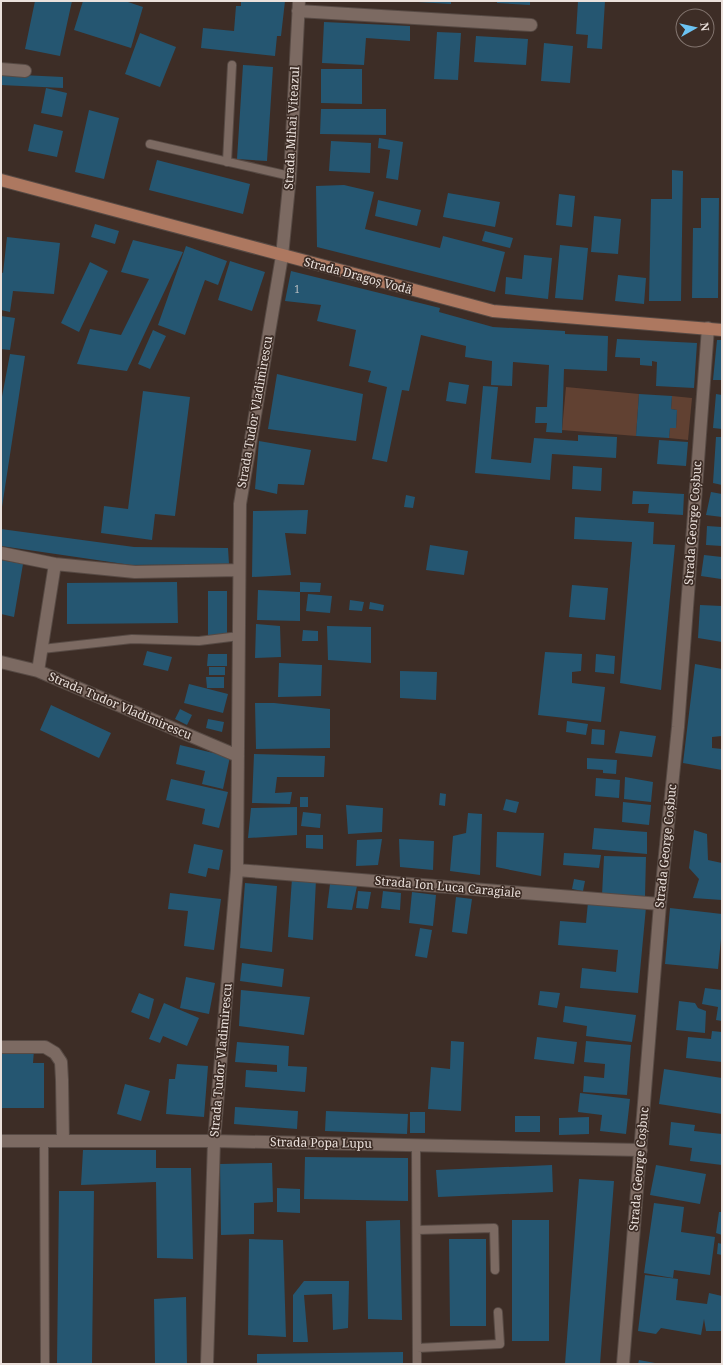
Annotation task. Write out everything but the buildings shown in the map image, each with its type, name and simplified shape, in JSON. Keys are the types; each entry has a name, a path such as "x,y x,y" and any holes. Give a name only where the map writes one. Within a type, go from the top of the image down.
{"main road":[{"name":"Strada Dragoș Vodă","path":"1,180 493,311 722,330"}],"street":[{"path":"299,6 531,24"},
{"name":"Strada Mihai Viteazul","path":"282,256 290,176 299,6"},
{"path":"1,69 25,71"},
{"name":"Strada Tudor Vladimirescu","path":"207,1364 214,1141 237,870 240,504 282,256"},
{"name":"Strada George Coșbuc","path":"623,1364 660,904 678,727 708,328"},
{"path":"1,553 55,564 135,572 239,570"},
{"path":"38,671 55,564"},
{"name":"Strada Tudor Vladimirescu","path":"1,662 38,671 238,756"},
{"name":"Strada Ion Luca Caragiale","path":"237,870 660,904"},
{"path":"1,1047 45,1047 55,1053 61,1062 62,1141"},
{"name":"Strada Popa Lupu","path":"1,1141 214,1141 641,1150"}],"lane":[{"path":"227,162 232,65"},
{"path":"150,144 290,176"},
{"path":"42,649 132,638 199,641 239,636"},
{"path":"44,1141 45,1364"},
{"path":"416,1145 417,1364"},
{"path":"417,1230 494,1228 495,1270"},
{"path":"417,1348 500,1344 498,1312"}],"shaded area":[{"path":"566,387 639,394 636,436 562,430"},
{"path":"672,396 692,398 688,440 669,438 670,428 676,428 677,410 671,409"}]}
